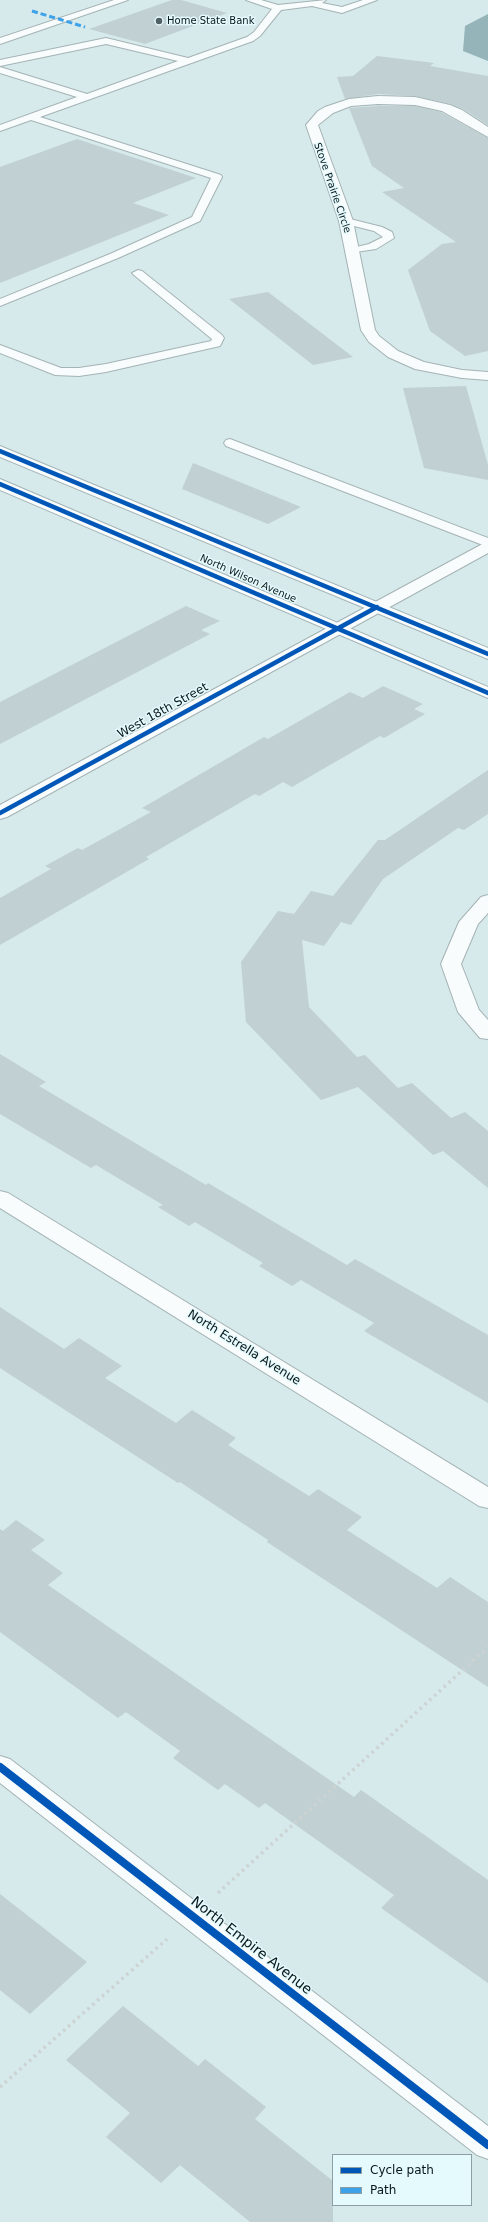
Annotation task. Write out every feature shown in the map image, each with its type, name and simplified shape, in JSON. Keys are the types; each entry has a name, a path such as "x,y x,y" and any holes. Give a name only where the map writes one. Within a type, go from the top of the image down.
{"street":[{"name":"Stove Prairie Circle","path":"488,133 458,113 446,108 415,101 360,101 338,106 322,114 312,125 346,221 368,330 374,340 392,354 420,366 462,374 488,376"},
{"name":"North Wilson Avenue","path":"0,451 205,538 377,607 488,654"},
{"name":"North Wilson Avenue","path":"0,484 488,693"},
{"path":"377,607 488,546"},
{"name":"West 18th Street","path":"0,813 377,607"},
{"path":"488,901 469,922 452,964 458,986 469,1012 488,1033"},
{"name":"North Estrella Avenue","path":"0,1198 488,1499"},
{"name":"North Empire Avenue","path":"0,1767 488,2145"}],"lane":[{"path":"0,41 123,0"},
{"path":"252,0 278,8 312,3 321,0"},
{"path":"312,3 342,10 372,0"},
{"path":"0,128 250,39 258,34 278,8"},
{"path":"0,33 32,31"},
{"path":"0,63 106,41 158,52 188,61"},
{"path":"0,70 87,97"},
{"path":"0,303 114,256 196,219 217,177 30,117"},
{"path":"346,221 378,229 388,234 389,238 372,247 352,251"},
{"path":"0,349 59,372 79,372 207,346 216,342 218,338 138,273"},
{"path":"230,442 488,543"}],"path":[{"path":"0,2087 193,1916 488,1647"}],"water":[{"path":"488,14 488,61 463,51 465,26"}],"building":[{"name":"Home State Bank","path":"172,0 181,0 227,13 145,44 89,29"},
{"path":"377,56 434,63 430,66 488,76 488,125 463,109 451,104 415,96 378,94 345,99 337,77 353,76"},
{"path":"415,106 441,112 488,138 488,351 465,356 430,331 408,270 442,244 456,242 382,192 404,188 372,166 349,108"},
{"path":"77,139 196,178 133,203 169,215 0,283 0,167"},
{"path":"268,292 353,357 313,365 229,299"},
{"path":"466,386 488,465 488,480 424,468 403,388"},
{"path":"193,463 301,507 268,524 182,489"},
{"path":"186,606 220,621 201,630 210,634 0,744 0,702"},
{"path":"383,686 423,704 414,709 425,714 384,738 380,736 292,787 283,782 259,796 255,794 146,857 149,859 0,945 0,898 51,869 45,866 78,848 82,850 151,812 142,808 264,737 268,739 350,692 363,698"},
{"path":"488,770 488,814 464,830 458,828 383,879 351,925 341,922 324,946 302,940 309,1007 357,1057 365,1055 398,1088 412,1083 451,1118 465,1112 488,1131 488,1188 443,1151 433,1155 358,1087 321,1100 246,1022 241,962 278,911 294,914 311,891 333,896 378,840 385,840"},
{"path":"0,1054 46,1082 39,1086 206,1185 208,1183 347,1265 355,1259 488,1335 488,1403 364,1331 374,1323 301,1280 292,1286 259,1266 263,1263 195,1222 189,1226 158,1207 163,1205 96,1165 91,1168 0,1114"},
{"path":"0,1307 64,1349 79,1338 122,1366 105,1378 176,1423 192,1410 236,1438 228,1445 309,1496 318,1489 362,1517 347,1530 437,1588 450,1577 488,1602 488,1687 267,1542 268,1540 180,1482 178,1483 0,1368"},
{"path":"16,1520 45,1540 31,1550 63,1573 48,1585 354,1797 361,1790 488,1880 488,1983 381,1908 394,1895 265,1803 259,1808 225,1784 218,1790 173,1758 180,1751 126,1712 118,1718 0,1632 0,1529 3,1531"},
{"path":"0,1894 87,1962 30,2014 0,1990"},
{"path":"123,2006 198,2066 205,2059 266,2107 255,2119 332,2180 333,2222 250,2222 180,2165 161,2183 106,2137 130,2113 66,2060"}],"marked path":[{"path":"32,11 85,27"}],"cycle path":[{"path":"0,451 488,654"},
{"path":"0,484 488,693"},
{"path":"0,813 377,607"},
{"path":"0,1767 488,2145"}],"place":[{"name":"Home State Bank","path":"159,21"}]}
